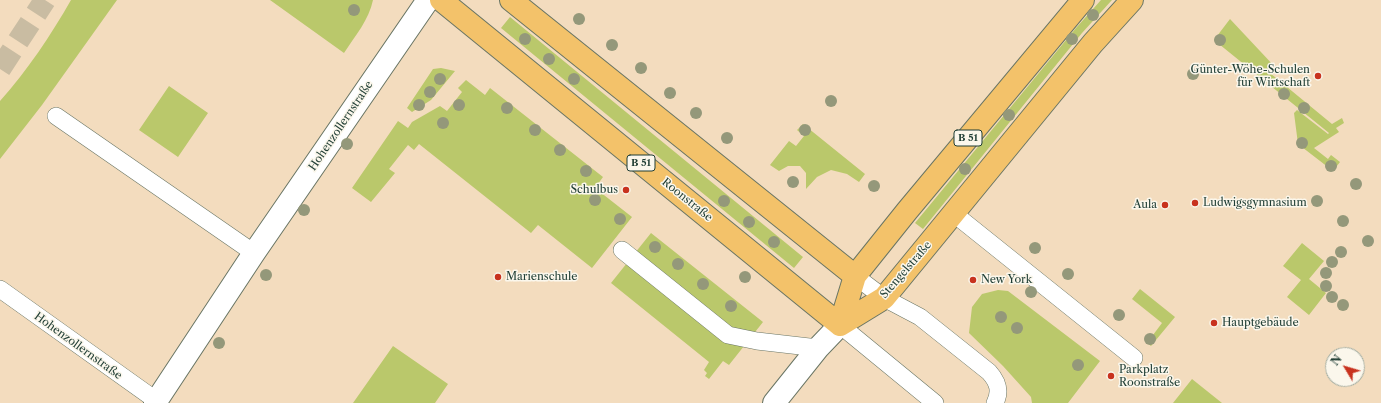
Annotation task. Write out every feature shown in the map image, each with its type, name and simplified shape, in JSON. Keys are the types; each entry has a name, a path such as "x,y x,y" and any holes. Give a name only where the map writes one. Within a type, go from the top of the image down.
{"main road":[{"name":"Roonstraße","path":"441,0 840,325"},
{"path":"511,0 855,276"},
{"name":"B 51","path":"840,325 855,276 907,211 1083,0"},
{"name":"Stengelstraße","path":"840,325 884,298 1093,42 1132,0"}],"street":[{"name":"Hohenzollernstraße","path":"156,402 254,253 428,0"},
{"path":"774,403 818,348 840,325"}],"lane":[{"path":"56,116 254,253"},
{"path":"953,213 1134,358"},
{"path":"622,250 728,335 757,341 818,348"},
{"path":"855,276 884,298 920,317 989,372 996,380 998,396 995,403"},
{"name":"Hohenzollernstraße","path":"0,289 156,402"},
{"path":"840,325 935,403"}],"green space":[{"path":"71,0 117,0 42,105 0,159 0,101 38,52"},
{"path":"270,0 373,0 365,21 344,53"},
{"path":"1101,0 1112,0 1082,33 923,229 915,223 1076,28"},
{"path":"510,17 803,257 794,268 501,28"},
{"path":"1230,19 1275,67 1270,73 1332,124 1342,118 1344,123 1336,128 1339,132 1314,148 1328,159 1331,155 1340,162 1333,171 1298,144 1294,113 1297,110 1328,134 1329,133 1214,40"},
{"path":"441,68 455,71 431,100 412,112 407,108 433,69"},
{"path":"466,80 485,95 490,88 603,177 595,188 632,217 592,268 538,225 531,233 419,144 414,150 408,145 389,169 395,173 371,202 352,188 398,121 408,128 412,122 440,106 447,111 462,92 458,88"},
{"path":"169,86 208,113 178,157 139,130"},
{"path":"803,124 865,174 859,182 847,174 831,170 817,177 806,189 806,173 800,166 788,166 779,171 770,165 789,141 796,146 804,136 797,130"},
{"path":"651,233 763,322 729,365 723,361 709,379 705,376 707,373 704,370 709,362 611,283"},
{"path":"1302,243 1324,261 1309,279 1326,293 1309,315 1287,297 1301,280 1283,266"},
{"path":"1140,289 1175,317 1151,346 1147,343 1162,323 1132,299"},
{"path":"998,290 1008,291 1100,361 1068,403 1032,403 1031,397 1003,366 969,333 972,307 982,294"},
{"path":"393,346 448,384 435,403 353,403"},
{"path":"1192,379 1222,403 1173,403"}],"tunnel":[{"path":"0,69 45,0"}],"place":[{"name":"Günter-Wöhe-Schulen für Wirtschaft","path":"1318,76"},
{"name":"Schulbus","path":"626,190"},
{"name":"Ludwigsgymnasium","path":"1195,203"},
{"name":"Aula","path":"1165,205"},
{"name":"Marienschule","path":"498,277"},
{"name":"New York","path":"973,280"},
{"name":"Hauptgebäude","path":"1214,323"},
{"name":"Parkplatz Roonstraße","path":"1111,376"}]}
